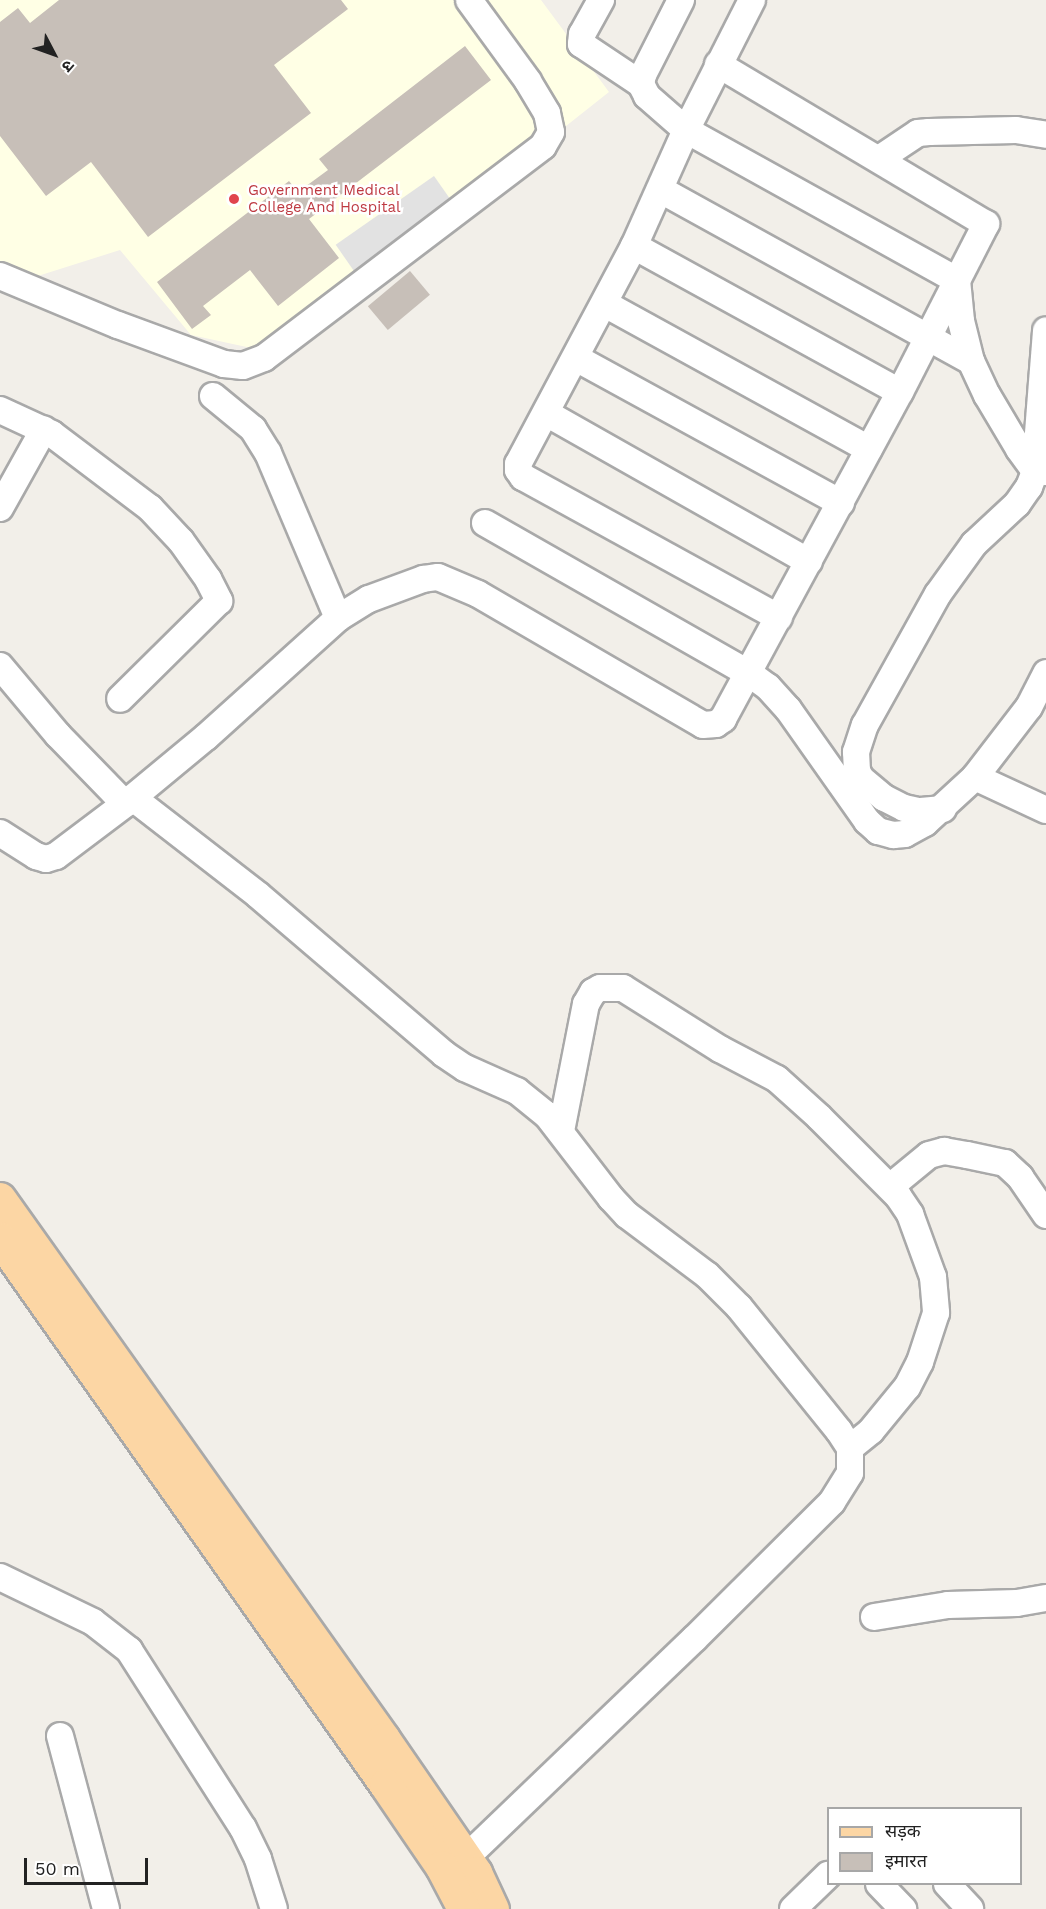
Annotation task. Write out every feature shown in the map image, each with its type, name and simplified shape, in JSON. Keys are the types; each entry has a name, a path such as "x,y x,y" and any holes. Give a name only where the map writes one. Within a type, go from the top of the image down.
{"main road":[{"path":"1,1202 7,1243 386,1785 442,1867 464,1909"},
{"path":"7,1243 98,1333 466,1858 493,1909"}],"street":[{"path":"0,258 11,281 224,364 243,366 264,358 543,146 551,132 548,113 528,81 469,0"},
{"path":"601,0 582,34 581,44 641,84 647,96 686,130 957,280"},
{"path":"641,84 647,64 681,0"},
{"path":"752,0 686,130 634,246 518,464 518,470 523,477 779,618"},
{"path":"0,833 28,852 46,859 56,856 129,801 206,737 338,618 359,604 404,585 438,577 478,594 703,725 716,724 723,719 750,674 870,449 986,224 718,64"},
{"path":"879,159 918,133 1016,130 1046,135"},
{"path":"661,190 971,362"},
{"path":"634,246 900,392"},
{"path":"957,280 961,321 971,362 1006,430 1041,472"},
{"path":"605,304 870,449"},
{"path":"943,809 904,808 884,798 861,779 857,771 856,752 865,725 938,594 974,544 1017,504 1041,472 1046,330"},
{"path":"576,358 841,503"},
{"path":"213,396 253,429 268,453 338,618"},
{"path":"0,410 44,429 78,452 170,526 208,579 219,601 120,699"},
{"path":"546,413 809,562"},
{"path":"0,508 44,429"},
{"path":"485,523 750,674 779,698 867,821 878,831 893,835 905,834 943,809 975,777 1029,706 1046,674"},
{"path":"0,666 58,735 129,801 258,895 444,1054 465,1068 517,1091 548,1115 595,1179 627,1215 707,1275 739,1307 839,1431 850,1448 850,1473 832,1502 694,1639 466,1858"},
{"path":"975,777 1046,810"},
{"path":"561,1131 586,1004 593,992 600,988 623,988 720,1049 777,1079 890,1187 910,1214 922,1242 933,1277 936,1314 920,1362 907,1387 871,1431 850,1448"},
{"path":"890,1187 929,1155 944,1151 994,1159 1012,1168 1046,1215"},
{"path":"0,1576 93,1622 129,1650 243,1828 258,1858 274,1909"},
{"path":"874,1617 948,1605 1017,1603 1046,1598"},
{"path":"60,1736 106,1909"},
{"path":"801,1907 827,1876"},
{"path":"880,1885 903,1909"},
{"path":"948,1885 970,1909"}],"shaded area":[{"name":"Government Medical College And Hospital","path":"0,0 541,0 609,92 537,149 261,350 191,335 120,250 0,288"},
{"path":"434,176 455,206 357,275 336,245"}],"building":[{"path":"59,0 341,0 348,9 274,65 311,113 148,237 91,162 46,196 0,136 0,22 18,8 30,23"},
{"path":"465,46 491,80 309,219 339,258 278,306 250,270 203,306 211,315 192,329 157,282 289,181 298,192 328,170 319,159"},
{"path":"410,271 430,295 388,330 368,306"}],"place":[{"name":"Government Medical College And Hospital","path":"234,199"}]}
